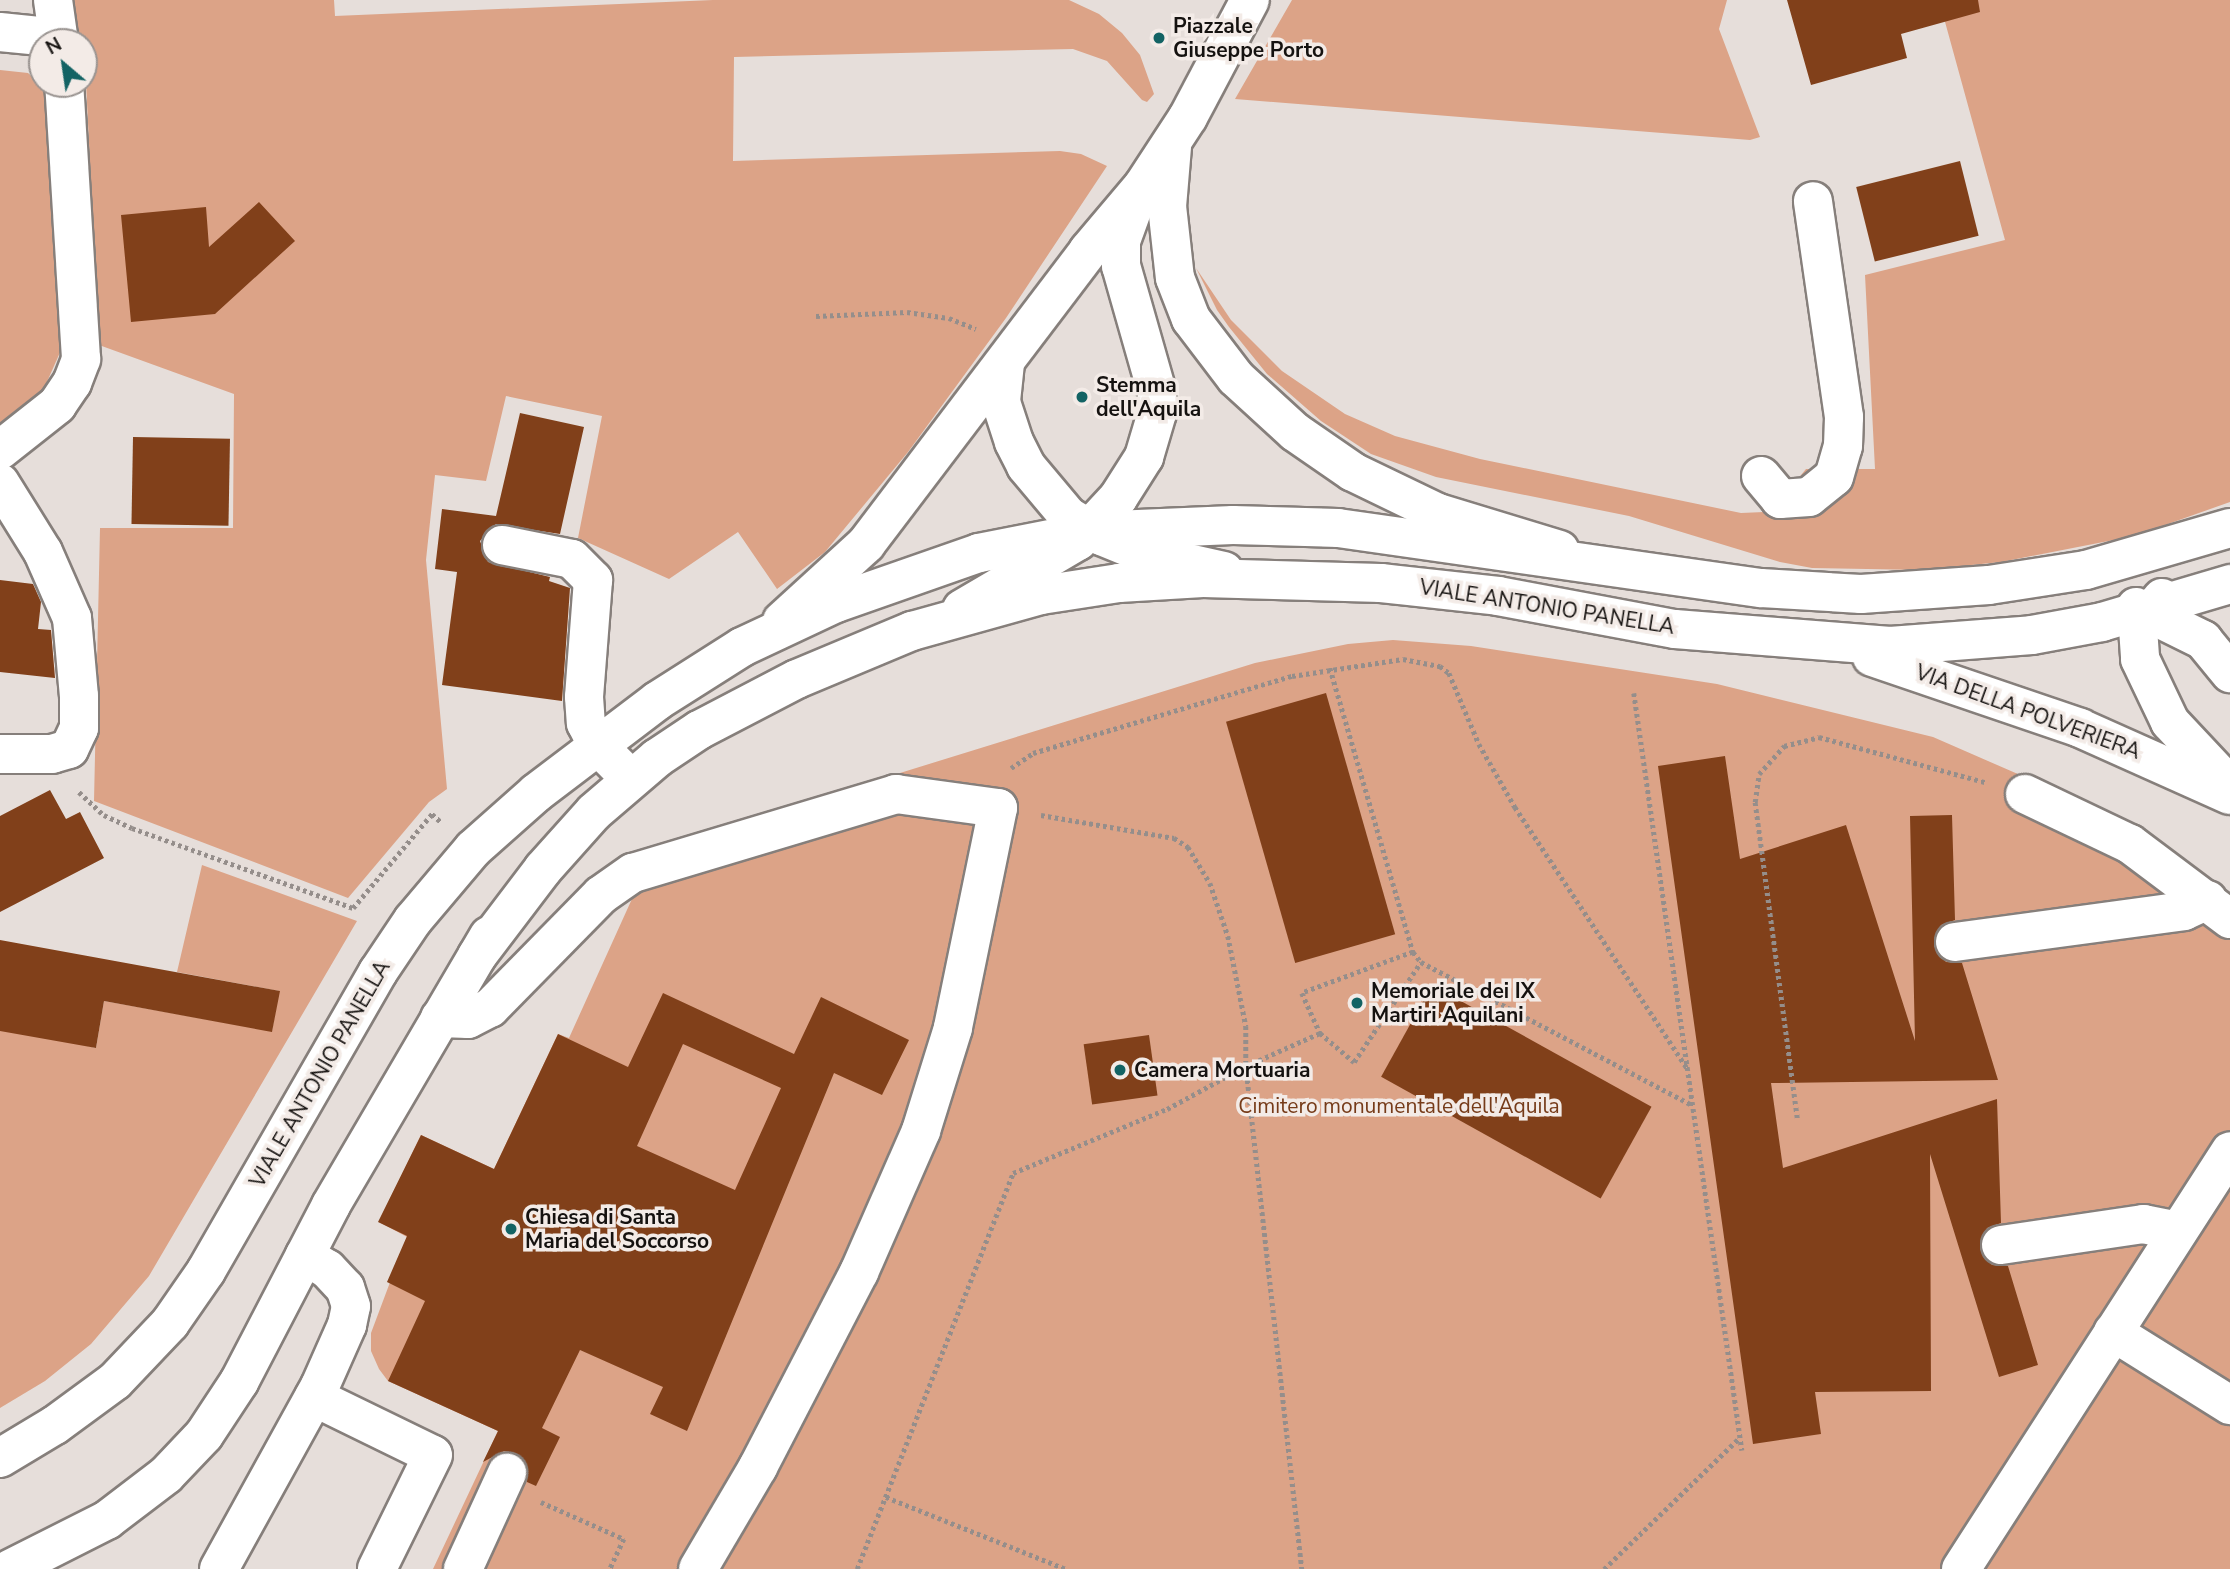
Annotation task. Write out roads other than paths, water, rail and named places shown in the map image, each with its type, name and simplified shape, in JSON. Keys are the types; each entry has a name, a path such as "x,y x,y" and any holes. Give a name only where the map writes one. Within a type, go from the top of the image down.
{"main road":[{"path":"53,0 57,28"},
{"path":"742,647 788,618 841,572 1143,186 1174,140 1250,0"},
{"path":"0,32 28,36"},
{"path":"0,450 57,405 72,383 81,359 66,98"},
{"path":"1174,140 1167,206 1175,278 1191,319 1236,378 1324,454 1408,501 1612,566"},
{"path":"912,631 990,595 1090,531 1132,478 1157,413 1152,368 1121,265 1121,241 1143,186"},
{"path":"1761,476 1780,499 1809,497 1834,477 1843,446 1843,417 1814,201"},
{"path":"1009,357 1000,393 1003,413 1026,466 1058,506 1090,531 1165,559 1283,579"},
{"path":"0,483 43,552 72,618 78,656 79,728 66,751 0,754"},
{"name":"VIALE ANTONIO PANELLA","path":"10,1569 107,1520 166,1475 204,1435 239,1382 305,1256 477,956 543,869 611,759 657,701 742,647 836,603 927,570 1020,543 1090,531 1211,526 1338,528 1820,593 1899,593 2019,581 2129,560 2230,528"},
{"path":"2230,540 2178,582 2148,612 2138,628 2137,647 2157,700 2193,751 2230,786"},
{"path":"502,545 572,559 593,580 583,706 611,759"},
{"name":"VIALE ANTONIO PANELLA","path":"0,1458 115,1381 170,1323 206,1271 335,1040 413,920 501,822 611,759 699,730 744,705 912,631 1041,595 1119,583 1283,579 1456,590 1675,629 1819,644 1962,643 2032,635 2148,612 2230,584"},
{"path":"2019,581 2088,591 2148,612 2203,640 2230,673"},
{"name":"VIA DELLA POLVERIERA","path":"1819,644 1948,679 2024,706 2230,795"},
{"path":"440,1018 468,1019 490,1008 601,895 633,873 896,794 998,808 953,1028 921,1131 841,1308 758,1467 698,1569"},
{"path":"2025,794 2130,844 2219,910"},
{"path":"1955,942 2185,911 2219,910"},
{"path":"1961,1569 2230,1151"},
{"path":"2001,1245 2130,1225 2164,1225 2178,1231"},
{"path":"219,1569 314,1397 347,1325 351,1306 341,1282 305,1256"},
{"path":"2113,1332 2230,1405"},
{"path":"314,1397 433,1455 377,1569"},
{"path":"463,1569 505,1479"},
{"path":"77,1569 107,1520"}],"place":[{"name":"Piazzale Giuseppe Porto","path":"1159,38"},
{"name":"Stemma dell'Aquila","path":"1082,397"},
{"name":"Memoriale dei IX Martiri Aquilani","path":"1357,1003"},
{"name":"Camera Mortuaria","path":"1120,1070"},
{"name":"Chiesa di Santa Maria del Soccorso","path":"511,1229"}],"park label":[{"name":"Cimitero monumentale dell'Aquila","path":"1399,1106"}]}
